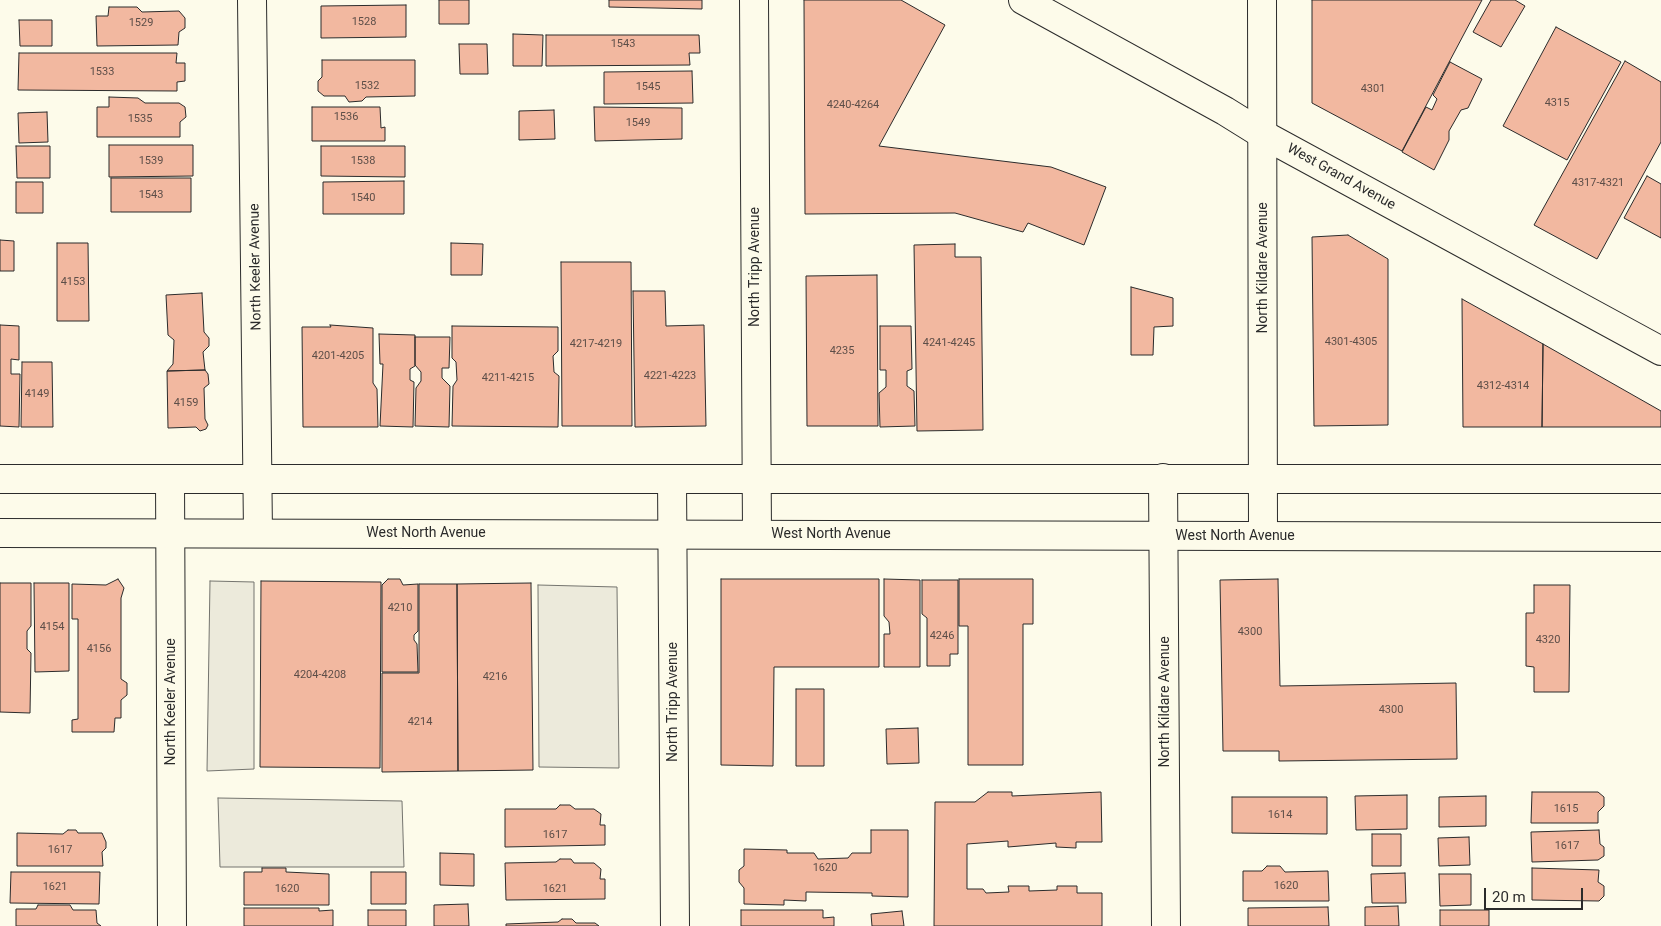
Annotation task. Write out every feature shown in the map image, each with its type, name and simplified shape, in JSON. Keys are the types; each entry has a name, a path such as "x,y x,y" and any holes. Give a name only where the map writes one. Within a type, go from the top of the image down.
{"main road":[{"name":"North Keeler Avenue","path":"252,0 258,533"},
{"name":"North Tripp Avenue","path":"754,0 757,533"},
{"name":"West Grand Avenue","path":"1023,0 1225,111 1262,134 1661,351"},
{"name":"North Kildare Avenue","path":"1262,0 1263,536"},
{"name":"North Tripp Avenue","path":"672,478 674,926"},
{"name":"North Kildare Avenue","path":"1163,478 1166,926"},
{"path":"0,479 1661,478"},
{"name":"North Keeler Avenue","path":"170,479 172,926"},
{"name":"West North Avenue","path":"0,533 757,533 1661,537"}],"shaded area":[{"path":"210,581 254,582 254,769 207,771"},
{"path":"538,585 617,587 619,768 539,767"},
{"path":"218,798 402,801 404,867 220,867"}],"building":[{"path":"439,0 469,0 469,24 439,24"},
{"path":"609,0 702,0 702,9 609,7"},
{"path":"804,0 901,0 945,25 879,146 1051,167 1106,187 1084,245 1028,223 1023,232 955,213 805,214"},
{"path":"1312,0 1482,0 1402,151 1312,103"},
{"path":"1491,0 1515,0 1525,6 1501,47 1473,32"},
{"path":"406,5 406,37 321,38 321,6"},
{"path":"109,7 137,7 142,12 179,11 185,18 185,28 179,32 178,45 97,46 96,16 108,16"},
{"path":"19,20 52,20 52,46 20,46"},
{"path":"1556,27 1621,62 1567,160 1503,126"},
{"path":"513,34 543,35 542,66 513,66"},
{"path":"546,35 699,35 700,53 689,53 690,65 546,66"},
{"path":"459,44 487,44 488,74 460,74"},
{"path":"19,53 177,53 176,63 185,63 185,81 177,82 177,91 18,90"},
{"path":"322,60 415,60 415,96 366,97 362,101 349,102 345,96 324,96 318,91 318,81 322,77"},
{"path":"1625,61 1661,82 1661,142 1597,259 1534,225"},
{"path":"1450,62 1482,79 1468,108 1461,110 1449,131 1449,140 1434,170 1402,152 1426,107 1432,110 1437,99 1433,95"},
{"path":"692,71 693,103 604,104 604,72"},
{"path":"109,97 138,98 145,103 179,103 185,107 186,117 180,122 180,137 97,137 97,107 109,107"},
{"path":"312,107 380,107 381,128 385,127 385,141 312,141"},
{"path":"594,107 682,108 682,139 595,141"},
{"path":"554,110 555,139 519,140 519,111"},
{"path":"47,112 48,142 19,143 18,113"},
{"path":"109,145 193,145 193,176 109,177"},
{"path":"16,146 50,146 50,178 17,178"},
{"path":"321,146 405,146 405,177 321,176"},
{"path":"1647,176 1661,184 1661,238 1624,218"},
{"path":"111,178 191,178 191,212 111,212"},
{"path":"404,181 404,214 323,214 323,182"},
{"path":"16,182 43,182 43,213 16,213"},
{"path":"1348,235 1388,259 1388,425 1314,426 1312,237"},
{"path":"0,240 14,241 14,271 0,271"},
{"path":"57,243 88,243 89,321 57,321"},
{"path":"451,243 483,244 482,275 451,275"},
{"path":"955,244 955,257 981,257 983,430 917,431 914,245"},
{"path":"561,262 631,262 632,426 562,426"},
{"path":"877,275 878,426 807,426 806,276"},
{"path":"1131,287 1173,298 1173,326 1154,327 1153,355 1131,355"},
{"path":"633,291 665,291 666,326 704,325 706,426 635,427"},
{"path":"202,293 204,332 209,338 209,346 203,352 205,370 167,371 173,364 174,340 168,335 166,295"},
{"path":"1462,299 1543,344 1542,427 1463,427"},
{"path":"0,325 19,326 19,360 11,359 11,374 20,374 19,427 0,426"},
{"path":"330,325 373,328 373,383 377,389 378,427 303,427 302,327 331,327"},
{"path":"452,326 558,327 558,351 553,356 554,372 559,376 558,427 452,426 453,386 457,380 456,362 452,358"},
{"path":"880,326 911,326 912,369 907,371 907,386 914,391 915,426 880,427 879,393 886,387 886,370 880,370"},
{"path":"379,334 415,335 415,366 410,369 410,380 414,382 413,427 380,426 383,364 380,364"},
{"path":"415,337 450,337 449,368 442,368 442,378 450,386 449,427 415,426 416,388 421,381 421,372 415,365"},
{"path":"1543,344 1661,411 1661,427 1542,427"},
{"path":"22,362 52,362 53,427 21,427"},
{"path":"205,370 208,374 209,384 204,388 205,419 208,425 206,429 200,431 196,427 168,428 167,371"},
{"path":"118,579 124,588 121,598 121,679 127,683 127,695 121,700 121,718 115,718 114,732 72,732 72,720 78,719 78,619 72,619 72,584 106,585"},
{"path":"388,579 400,579 403,585 418,584 418,631 414,635 414,640 417,644 418,672 382,672 382,585"},
{"path":"721,579 879,579 879,667 774,667 773,766 721,765"},
{"path":"884,579 920,580 920,667 884,667 884,634 890,634 889,622 884,616"},
{"path":"959,579 1033,579 1033,624 1023,624 1023,765 968,765 968,626 959,626"},
{"path":"1278,579 1280,686 1456,683 1457,759 1279,761 1279,751 1223,751 1220,580"},
{"path":"922,580 958,580 958,654 950,654 950,666 927,666 927,618 922,614"},
{"path":"261,581 381,582 380,768 260,767"},
{"path":"0,583 31,583 31,626 27,631 27,649 31,653 30,713 0,712"},
{"path":"34,583 69,583 69,671 35,672"},
{"path":"531,583 533,770 458,771 457,584"},
{"path":"419,584 457,584 458,771 382,772 382,673 419,673"},
{"path":"1534,585 1570,585 1569,692 1534,692 1534,667 1526,666 1526,613 1534,613"},
{"path":"796,689 824,689 824,766 796,766"},
{"path":"918,728 919,763 887,764 886,729"},
{"path":"988,792 1012,792 1012,796 1101,792 1102,842 1076,842 1076,848 1056,847 1056,843 1008,847 1008,841 967,844 967,889 983,889 986,893 1009,892 1008,886 1029,886 1029,891 1057,890 1057,886 1077,886 1077,893 1102,893 1102,926 934,926 935,802 975,802"},
{"path":"1532,792 1598,792 1604,797 1604,806 1598,812 1598,823 1531,823"},
{"path":"1407,795 1407,829 1356,830 1355,796"},
{"path":"1486,796 1486,826 1439,827 1439,797"},
{"path":"1232,797 1327,797 1327,834 1232,833"},
{"path":"560,805 570,805 575,809 594,809 601,814 600,825 605,825 605,845 505,847 505,809 556,809"},
{"path":"68,830 76,830 78,833 102,833 106,842 106,848 102,852 103,866 17,866 17,833 63,834"},
{"path":"871,830 908,830 908,897 872,896 872,893 806,892 806,901 784,900 784,905 744,904 744,888 739,882 739,870 744,866 744,849 787,850 787,853 814,853 818,859 848,858 852,853 871,853"},
{"path":"1599,830 1600,844 1604,847 1604,856 1598,860 1532,862 1531,832"},
{"path":"1372,834 1401,834 1401,866 1372,866"},
{"path":"1469,837 1470,865 1439,866 1438,838"},
{"path":"440,853 474,854 474,886 440,885"},
{"path":"560,859 571,859 574,863 594,863 601,869 600,879 605,879 605,899 506,900 505,863 556,862"},
{"path":"1267,866 1280,866 1285,872 1328,871 1329,901 1243,901 1243,871 1262,871"},
{"path":"262,868 286,868 286,872 329,874 329,905 244,905 244,872 262,872"},
{"path":"1532,868 1599,870 1598,882 1604,886 1604,896 1599,901 1532,900"},
{"path":"11,872 100,872 99,904 10,903"},
{"path":"371,872 406,872 406,904 371,904"},
{"path":"1405,873 1406,903 1372,903 1371,874"},
{"path":"1439,874 1471,874 1471,905 1440,906"},
{"path":"468,904 469,926 434,926 434,905"},
{"path":"38,905 70,905 73,910 96,910 97,923 101,926 16,926 16,909 36,909"},
{"path":"1398,906 1399,926 1365,926 1365,907"},
{"path":"1328,907 1329,926 1248,926 1248,908"},
{"path":"244,908 319,908 319,911 333,910 333,926 244,926"},
{"path":"368,910 406,910 406,926 368,926"},
{"path":"741,910 823,910 823,918 834,917 834,926 741,926"},
{"path":"1440,910 1489,910 1489,926 1440,926"},
{"path":"902,911 904,926 872,926 871,914"},
{"path":"562,919 572,919 576,923 595,923 599,926 506,926 506,924 558,922"}]}
